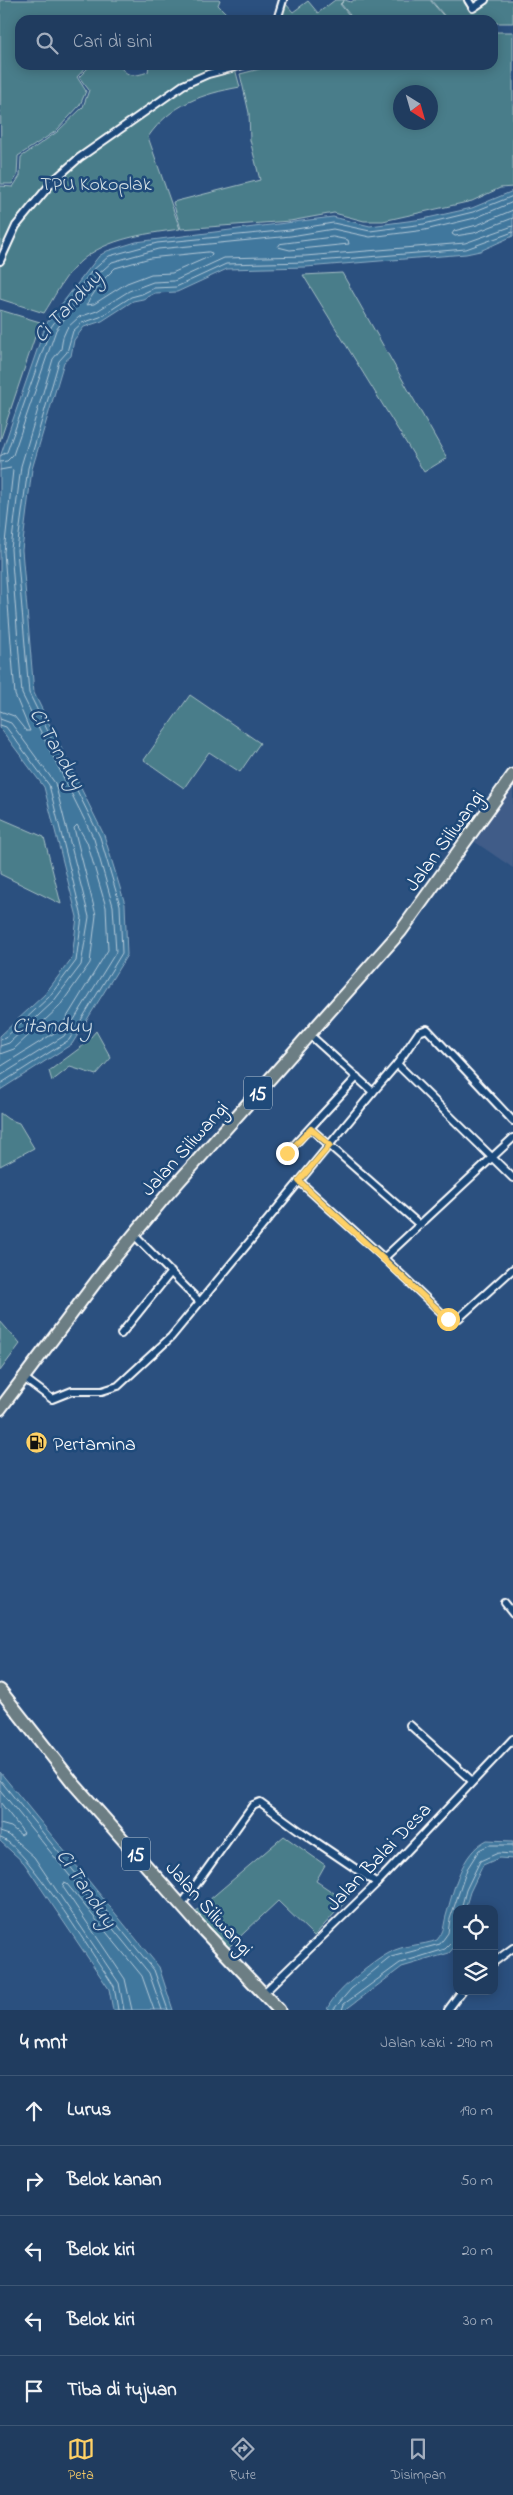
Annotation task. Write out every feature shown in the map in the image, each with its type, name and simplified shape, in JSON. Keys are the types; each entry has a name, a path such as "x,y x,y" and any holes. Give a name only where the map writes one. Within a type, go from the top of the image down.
{"highway":[{"name":"Jalan Siliwangi","path":"0,1409 134,1235 401,931 513,775"},
{"name":"Jalan Siliwangi","path":"0,1690 74,1784 204,1931 280,2010"}],"street":[{"path":"278,15 283,0"},
{"path":"468,0 473,8 485,0"},
{"path":"0,261 16,226 53,182 79,158 183,85 203,76 225,70"},
{"path":"24,1378 52,1399 78,1390 112,1389 118,1386 171,1337 397,1064 419,1032 427,1029 513,1121"},
{"path":"310,1035 373,1092"},
{"path":"397,1064 513,1178"},
{"path":"287,1153 357,1077"},
{"path":"311,1129 420,1224"},
{"path":"384,1258 494,1158 513,1138"},
{"path":"299,1181 448,1319 454,1320 459,1318 513,1269"},
{"path":"134,1235 200,1302"},
{"path":"121,1334 171,1272"},
{"path":"505,1603 513,1613"},
{"path":"410,1725 472,1780"},
{"name":"Jalan Balai Desa","path":"264,1993 378,1882 472,1780 513,1739"},
{"path":"182,1904 253,1805 260,1802 300,1831 378,1882"},
{"path":"498,1959 513,1948"},
{"path":"448,2010 459,1995"}],"shaded area":[{"path":"513,786 513,868 475,842"}],"green space":[{"path":"0,0 220,0 218,5 228,15 15,15 15,70 83,70 77,77 86,91 80,105 56,131 18,156 17,176 12,184 1,184"},
{"path":"335,0 344,0 340,4 349,15 281,15 285,3 293,12 308,1 318,13"},
{"path":"345,0 351,2 354,0 430,0 443,15 350,15 341,4"},
{"path":"431,0 513,0 513,23 498,23 498,15 444,15"},
{"path":"498,32 513,32 513,187 500,188 472,201 383,221 364,221 334,213 290,221 181,229 173,202 260,180 250,140 249,113 240,74 256,70 498,70"},
{"name":"TPU Kokoplak","path":"86,70 123,70 131,75 138,75 148,72 148,70 235,70 240,87 213,93 188,102 167,116 148,137 180,229 137,236 96,250 84,258 70,273 44,313 0,299 0,186 13,187 20,176 21,157 57,132 83,107 89,90 79,77"},
{"path":"342,273 447,458 424,472 303,275"},
{"path":"0,310 40,322 0,441"},
{"path":"190,695 260,743 240,772 209,752 184,788 144,760"},
{"path":"0,818 44,837 61,904 0,874"},
{"path":"96,1031 111,1058 96,1075 70,1067 52,1081 49,1071 84,1045"},
{"path":"0,1113 8,1119 19,1123 34,1148 0,1166"},
{"path":"0,1321 20,1344 0,1371"},
{"path":"284,1836 325,1865 316,1881 346,1901 314,1936 278,1901 229,1947 195,1912"}],"water":[{"path":"513,191 513,236 480,251 466,254 306,267 227,269 177,292 155,293 143,299 133,301 102,321 84,327 74,340 71,356 64,362 32,469 22,550 34,693 104,835 125,904 127,955 72,1044 0,1090 0,1036 45,994 72,958 77,917 44,787 0,728 0,457 46,324 99,256 107,251 136,242 333,217 370,226 423,219 472,208"},
{"name":"Ci Tanduy","path":"0,1772 159,1967 173,2010 113,2010 109,1989 24,1863 0,1841"},
{"path":"487,1840 513,1841 513,1859 499,1858 483,1865 470,1892 466,1905 453,1905 453,1948 449,1953 402,1967 345,2010 327,2010 330,2003 344,1987 382,1957 395,1950 437,1940 440,1937 460,1873 478,1846"}],"place":[{"name":"Pertamina","path":"37,1443"}],"route":[{"path":"287,1153 311,1129 330,1145 299,1181 448,1319"}],"water label":[{"name":"Citanduy","path":"52,1025"}]}
